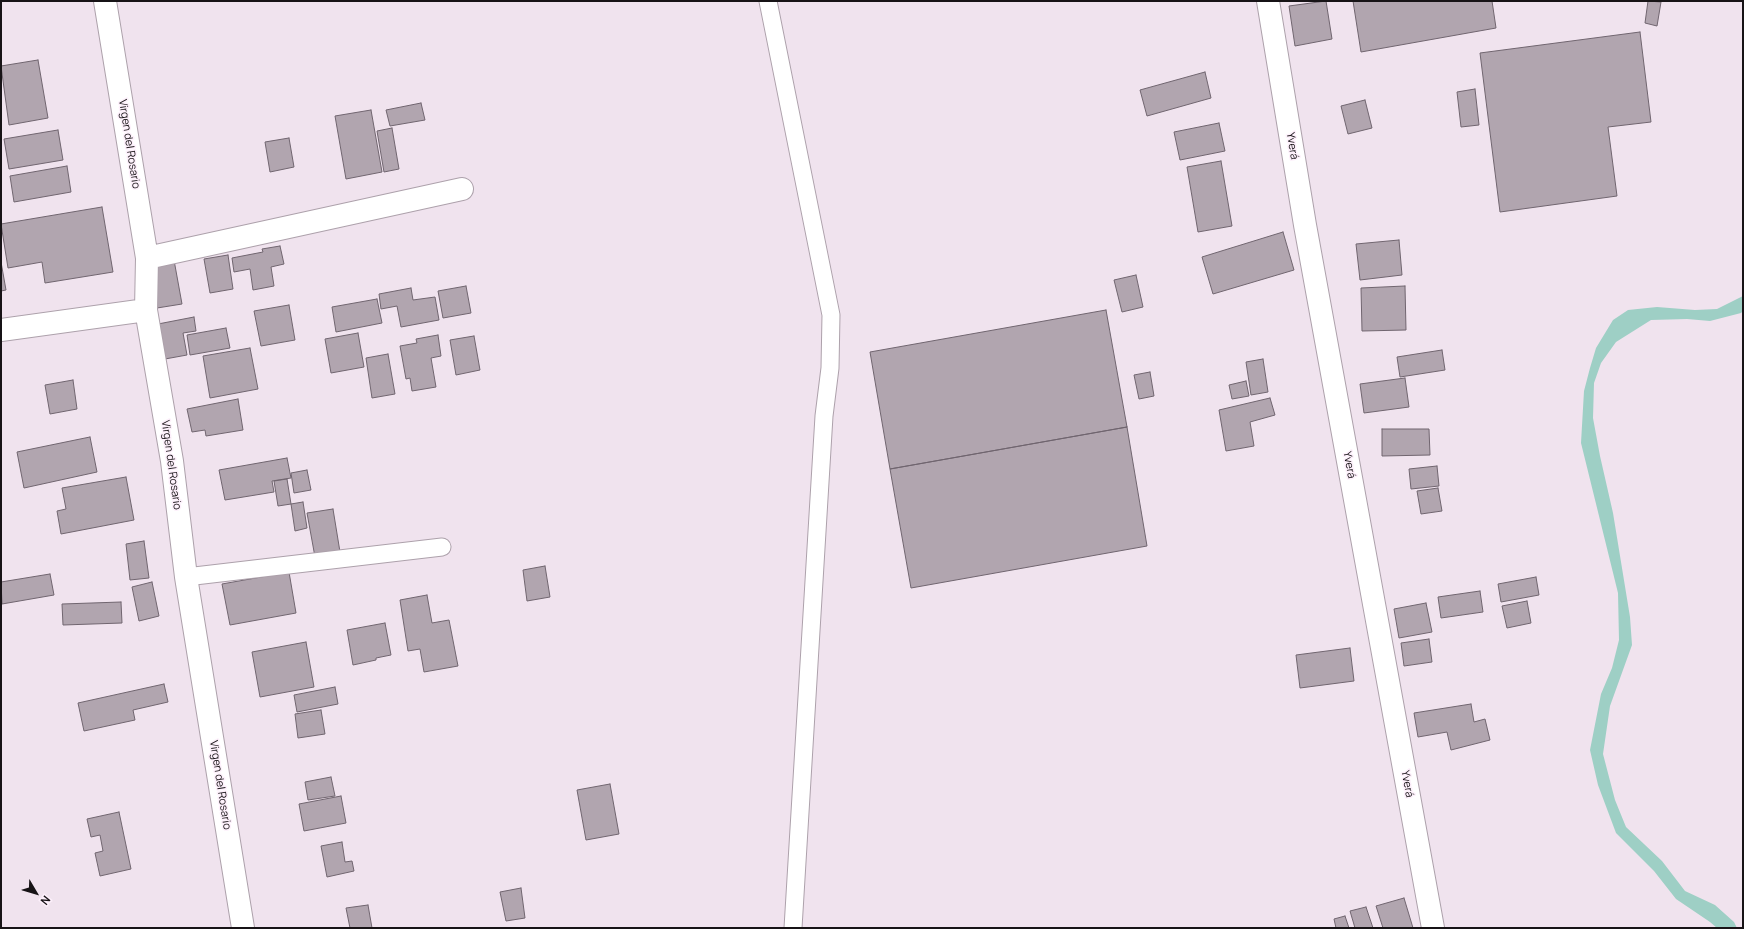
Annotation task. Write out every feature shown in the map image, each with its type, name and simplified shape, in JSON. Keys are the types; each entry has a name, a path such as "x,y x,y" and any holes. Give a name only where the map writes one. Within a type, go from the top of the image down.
{"street":[{"name":"Virgen del Rosario","path":"105,1 147,258 146,310 172,461 186,577 243,928"},
{"name":"Yverá","path":"1268,1 1305,225 1433,928"},
{"path":"147,258 462,189"},
{"path":"1,330 146,310"}],"lane":[{"path":"768,1 831,315 830,368 824,416 793,928"},
{"path":"186,577 442,547"}],"shaded area":[{"path":"1743,296 1743,311 1741,313 1710,321 1687,319 1651,320 1616,342 1601,363 1594,383 1593,418 1613,513 1630,617 1632,645 1610,706 1603,754 1615,800 1626,827 1662,861 1685,891 1715,905 1734,922 1737,928 1717,928 1676,899 1654,871 1616,833 1598,785 1590,750 1601,694 1612,668 1619,640 1618,593 1581,443 1584,391 1596,348 1613,320 1628,310 1657,307 1695,310 1717,309"}],"building":[{"path":"1326,1 1332,39 1295,46 1289,6"},
{"path":"1353,1 1492,1 1496,28 1361,52"},
{"path":"1648,1 1661,2 1657,26 1645,23"},
{"path":"1640,32 1651,122 1608,127 1617,196 1500,212 1480,53"},
{"path":"38,60 48,118 9,125 1,66"},
{"path":"1205,72 1211,98 1147,116 1140,90"},
{"path":"1475,89 1479,125 1461,127 1457,92"},
{"path":"1365,100 1372,128 1348,134 1341,106"},
{"path":"421,103 425,120 390,126 386,110"},
{"path":"371,110 382,172 346,179 335,116"},
{"path":"1219,123 1225,151 1180,160 1174,132"},
{"path":"392,128 399,169 384,172 377,131"},
{"path":"58,130 63,160 9,169 4,139"},
{"path":"289,138 294,167 270,172 265,142"},
{"path":"1221,161 1232,226 1198,232 1187,167"},
{"path":"67,166 71,192 14,202 10,176"},
{"path":"102,207 113,272 45,283 42,262 8,268 1,224"},
{"path":"1283,232 1294,270 1213,294 1202,257"},
{"path":"1399,240 1402,275 1360,280 1356,244"},
{"path":"280,246 284,264 271,267 274,286 253,290 250,269 234,272 232,258 263,252 262,249"},
{"path":"228,255 233,289 210,293 204,259"},
{"path":"174,260 182,304 157,308 150,264"},
{"path":"1,262 6,290 1,291"},
{"path":"1136,275 1143,307 1122,312 1114,280"},
{"path":"466,286 471,313 443,318 438,291"},
{"path":"1405,286 1406,330 1362,331 1361,288"},
{"path":"411,288 413,300 435,297 439,320 401,327 397,306 381,309 379,294"},
{"path":"377,299 382,323 336,332 332,307"},
{"path":"289,305 295,340 261,346 254,311"},
{"path":"1106,310 1127,427 890,469 870,352"},
{"path":"194,317 196,331 183,333 187,355 165,359 158,324"},
{"path":"226,328 230,348 190,355 187,335"},
{"path":"358,333 364,367 331,373 325,339"},
{"path":"438,335 441,356 431,358 436,387 412,391 410,378 406,379 400,346 417,343 416,339"},
{"path":"474,336 480,370 456,375 450,340"},
{"path":"250,348 258,389 210,398 203,356"},
{"path":"1442,350 1445,370 1400,377 1397,357"},
{"path":"388,354 395,394 372,398 366,358"},
{"path":"1263,359 1268,392 1251,395 1246,362"},
{"path":"1150,372 1154,396 1139,399 1134,375"},
{"path":"1405,378 1409,407 1364,413 1360,384"},
{"path":"73,380 77,409 50,414 45,385"},
{"path":"1246,381 1249,396 1232,399 1229,385"},
{"path":"1270,398 1275,415 1250,422 1254,446 1226,451 1219,410"},
{"path":"238,399 243,430 206,436 205,430 192,432 187,409"},
{"path":"1127,427 1147,546 911,588 890,469"},
{"path":"1382,429 1429,429 1430,455 1382,456"},
{"path":"90,437 97,472 24,488 17,452"},
{"path":"287,458 291,478 272,481 274,492 225,500 219,470"},
{"path":"1437,466 1439,486 1411,489 1409,469"},
{"path":"307,470 311,490 294,493 291,473"},
{"path":"126,477 134,520 61,534 57,511 66,509 62,488"},
{"path":"287,479 291,504 278,506 274,481"},
{"path":"1438,488 1442,511 1421,514 1417,491"},
{"path":"303,502 307,528 295,531 291,504"},
{"path":"333,509 340,552 315,557 307,513"},
{"path":"144,541 149,578 130,580 126,544"},
{"path":"545,566 550,597 527,601 523,570"},
{"path":"289,572 296,613 230,625 222,584"},
{"path":"50,574 54,595 2,604 1,582"},
{"path":"1536,577 1539,595 1501,602 1498,584"},
{"path":"152,582 159,616 139,621 132,587"},
{"path":"1480,591 1483,612 1441,618 1438,597"},
{"path":"427,595 432,623 449,620 458,666 424,672 420,649 408,651 400,600"},
{"path":"1527,601 1531,623 1507,628 1502,606"},
{"path":"121,602 122,623 63,625 62,604"},
{"path":"1426,603 1432,632 1399,638 1394,609"},
{"path":"385,623 391,655 353,665 347,630"},
{"path":"1429,639 1432,662 1404,666 1401,643"},
{"path":"306,642 314,687 260,697 252,652"},
{"path":"1350,648 1354,681 1300,688 1296,655"},
{"path":"164,684 168,702 133,710 135,720 84,731 78,703"},
{"path":"335,687 338,704 297,712 294,695"},
{"path":"1471,704 1474,722 1485,719 1490,740 1451,750 1447,732 1418,737 1414,713"},
{"path":"321,710 325,734 298,738 295,714"},
{"path":"331,777 335,796 308,800 305,782"},
{"path":"610,784 619,834 586,840 577,790"},
{"path":"341,796 346,823 304,831 299,804"},
{"path":"119,812 131,869 100,876 95,853 103,851 100,835 91,837 87,819"},
{"path":"342,842 345,862 352,861 354,871 327,877 321,846"},
{"path":"521,888 525,918 506,921 500,892"},
{"path":"1404,898 1413,928 1383,928 1376,906"},
{"path":"368,905 372,928 350,928 346,908"},
{"path":"1366,907 1373,928 1355,928 1350,911"},
{"path":"1345,916 1349,928 1336,928 1334,919"}]}
